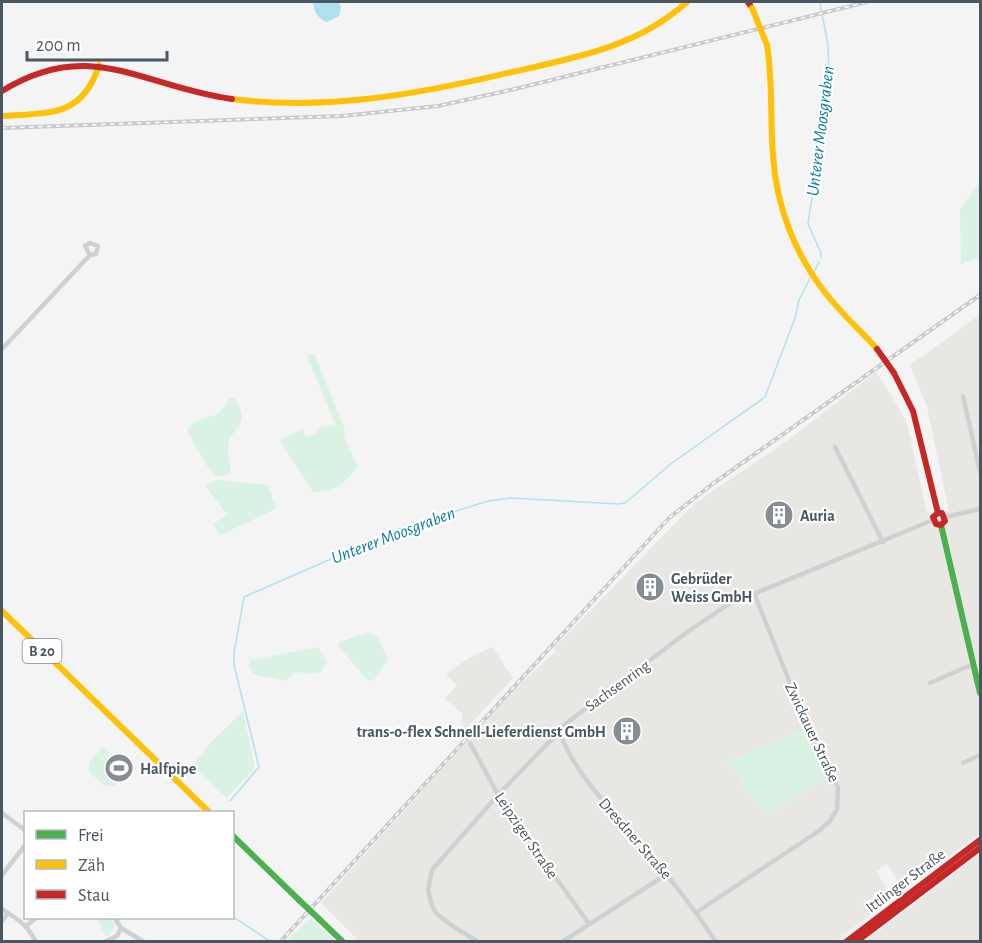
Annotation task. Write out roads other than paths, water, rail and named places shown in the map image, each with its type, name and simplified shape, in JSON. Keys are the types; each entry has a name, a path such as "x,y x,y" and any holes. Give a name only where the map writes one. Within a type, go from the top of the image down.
{"main road":[{"path":"2,92 22,79 41,71 70,65 99,65 129,72 185,91 235,100 314,104 383,98 464,83 610,48 652,29 687,2"},
{"path":"750,4 767,45 771,71 774,168 778,195 791,234 805,262 825,293 877,349 894,373 913,411 938,513"},
{"path":"2,116 52,112 73,105 81,100 91,88 99,65"},
{"path":"938,513 942,513 945,517 941,525"},
{"path":"938,513 933,520 936,524 941,525"},
{"path":"941,525 981,693"},
{"name":"B 20","path":"2,611 207,811"},
{"path":"234,837 343,942"},
{"name":"Ittlinger Straße","path":"846,942 981,840"},
{"name":"Ittlinger Straße","path":"856,942 981,848"}],"street":[{"path":"2,349 90,255 96,254 98,246 90,243 85,246 90,255"},
{"path":"963,396 981,472"},
{"path":"835,447 883,542"},
{"path":"945,517 981,509"},
{"name":"Sachsenring","path":"478,942 436,913 429,898 428,880 437,863 498,795 560,733 564,725 727,605 933,520"},
{"name":"Zwickauer Straße","path":"697,912 819,831 834,816 839,799 835,779 804,718 754,593"},
{"path":"930,683 974,665"},
{"name":"Dresdner Straße","path":"560,733 578,766 598,794 667,874 697,912 716,942"},
{"name":"Leipziger Straße","path":"470,743 498,795 589,924"},
{"path":"963,763 981,755"},
{"path":"2,813 24,830"},
{"path":"2,875 24,847"},
{"path":"562,942 667,874"},
{"path":"2,909 19,919 36,942"},
{"path":"2,921 8,913"},
{"path":"26,926 35,919"},
{"path":"116,919 121,927 144,942"},
{"path":"104,942 115,939 121,927"}],"water":[{"path":"313,2 339,2 341,7 339,16 327,22 321,19 314,9"}],"waterway":[{"name":"Unterer Moosgraben","path":"821,2 828,45 829,81 808,224 821,257"},
{"name":"Unterer Moosgraben","path":"814,272 819,262"},
{"name":"Unterer Moosgraben","path":"230,801 259,767 234,665 244,597 402,528 488,501 510,498 625,503 672,463 765,397 795,318 799,300 811,276"},
{"path":"234,917 271,942"}],"railway":[{"path":"2,128 342,116 438,106 867,2"},
{"path":"280,942 669,518 711,485 980,295"}],"place":[{"name":"Auria","path":"779,515"},
{"name":"Gebrüder Weiss GmbH","path":"650,587"},
{"name":"trans-o-flex Schnell-Lieferdienst GmbH","path":"627,731"},
{"name":"Halfpipe","path":"119,768"}]}
